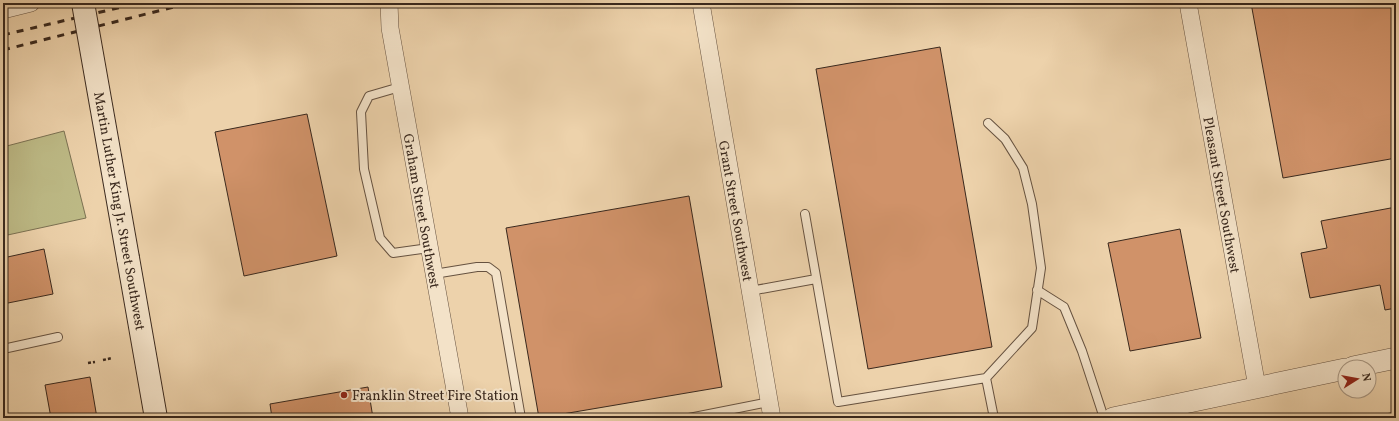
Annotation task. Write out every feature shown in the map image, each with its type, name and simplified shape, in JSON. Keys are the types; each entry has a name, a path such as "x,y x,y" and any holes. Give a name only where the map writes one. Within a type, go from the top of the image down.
{"main road":[{"name":"Martin Luther King Jr. Street Southwest","path":"83,3 156,418"}],"street":[{"path":"3,10 31,3"},
{"name":"Graham Street Southwest","path":"388,3 390,28 400,88 460,418"},
{"name":"Grant Street Southwest","path":"701,3 771,410"},
{"name":"Pleasant Street Southwest","path":"1188,3 1257,387"},
{"path":"1377,362 1396,358"},
{"path":"1113,418 1337,371"}],"lane":[{"path":"400,88 369,96 361,112 364,169 380,238 393,253 429,248"},
{"path":"805,214 838,402 986,378 1032,328 1040,268 1032,204 1023,168 1005,139 988,124"},
{"path":"434,274 477,267 488,267 496,272 521,418"},
{"path":"750,291 816,280"},
{"path":"1037,290 1064,307 1082,351 1104,418"},
{"path":"3,349 58,337"},
{"path":"986,378 994,418"},
{"path":"690,418 771,410"}],"path":[{"path":"103,360 112,358"},
{"path":"88,363 95,362"}],"shaded area":[{"path":"64,131 86,218 3,236 3,147"}],"building":[{"path":"1251,3 1392,3 1396,23 1396,158 1283,178"},
{"path":"940,47 992,347 868,369 816,69"},
{"path":"307,114 337,256 244,276 215,132"},
{"path":"689,196 722,387 539,418 506,228"},
{"path":"1396,207 1396,308 1385,310 1380,285 1310,298 1301,253 1327,248 1321,221"},
{"path":"1180,229 1201,338 1130,351 1108,243"},
{"path":"44,249 53,294 3,304 3,258"},
{"path":"90,377 97,418 51,418 45,385"},
{"name":"Franklin Street Fire Station","path":"368,387 373,418 272,418 270,404"},
{"path":"1396,412 1396,418 1364,418"}],"railway":[{"path":"3,35 139,3"},
{"path":"3,50 190,3"}],"place":[{"name":"Franklin Street Fire Station","path":"344,395"}]}
